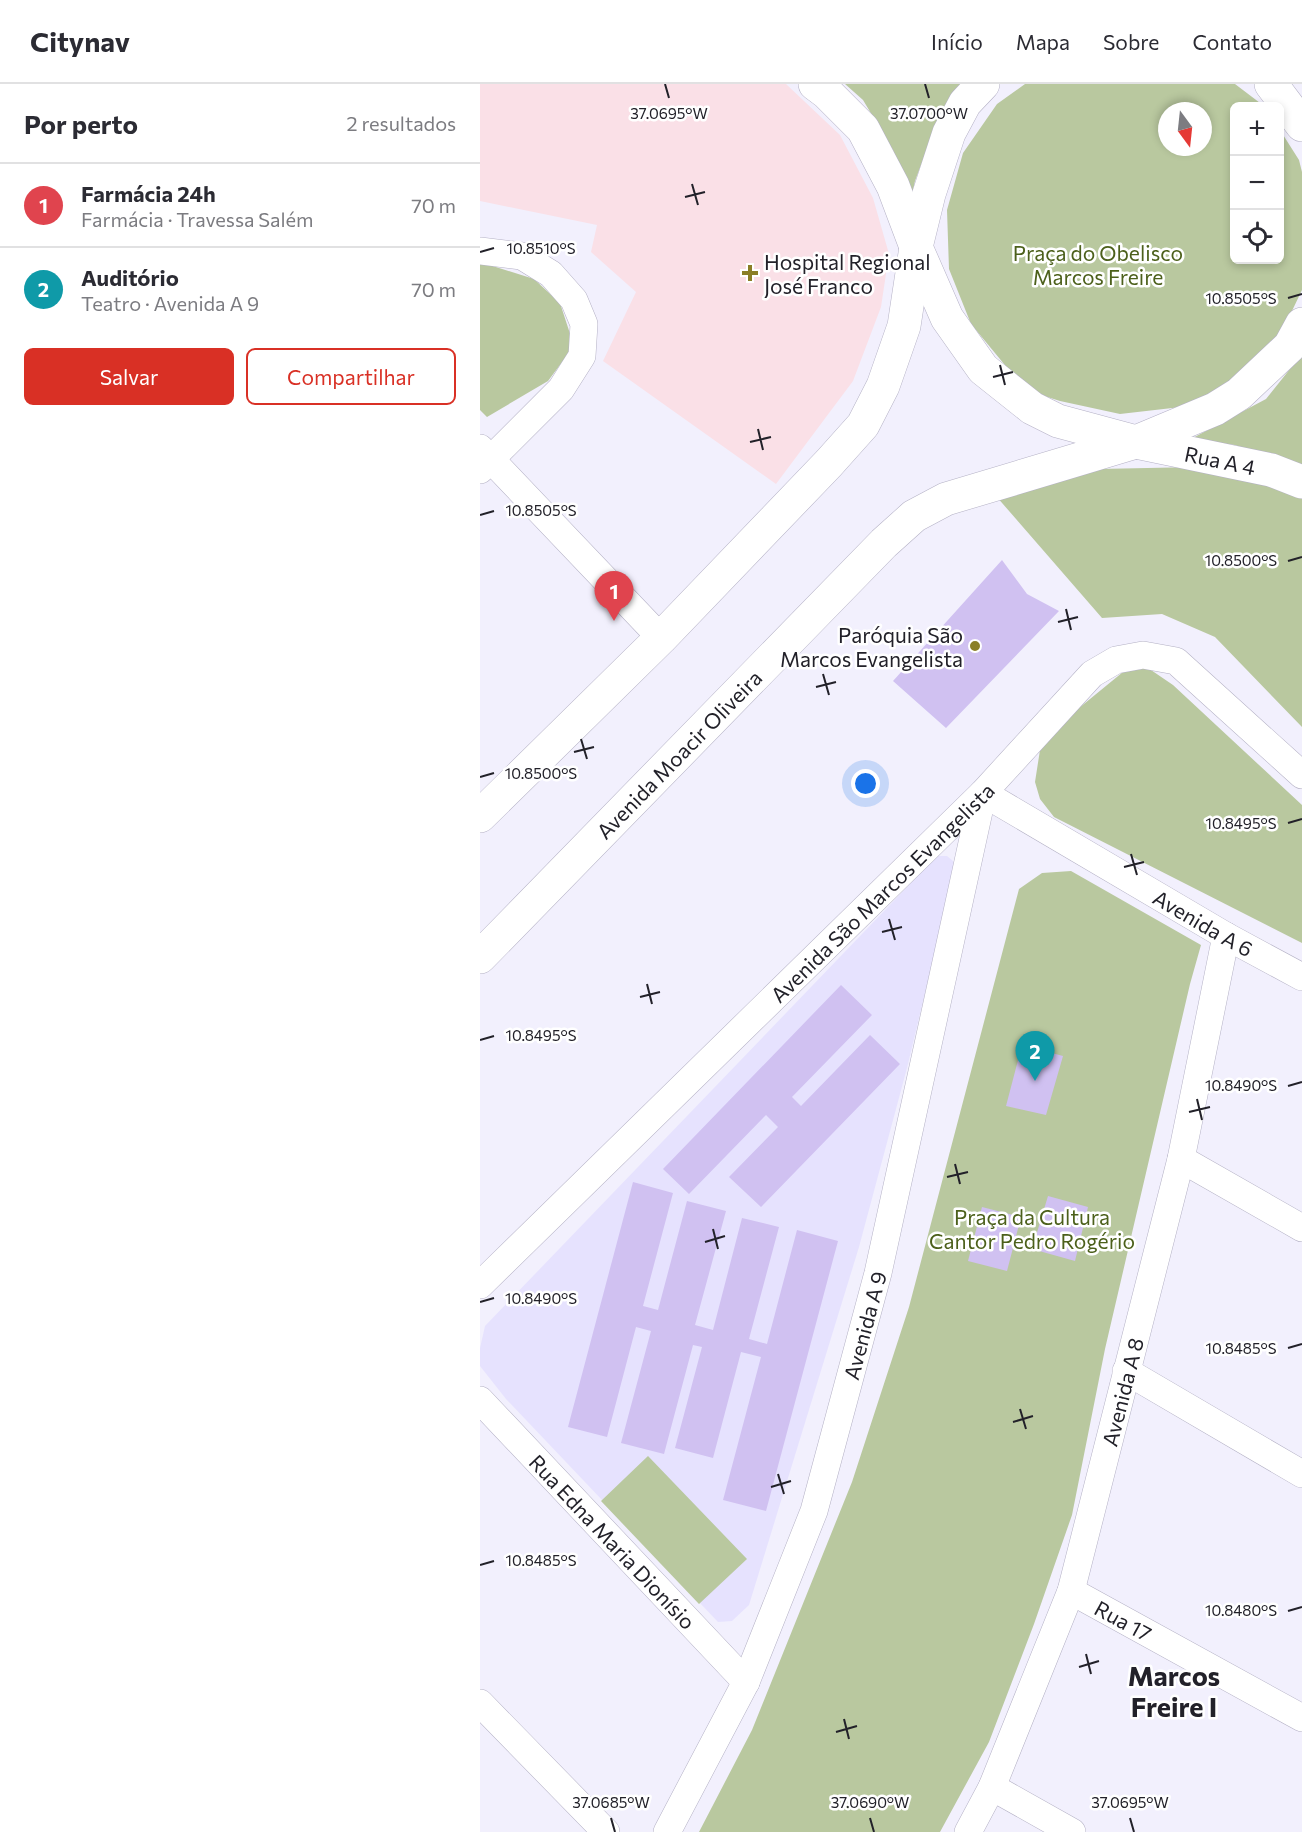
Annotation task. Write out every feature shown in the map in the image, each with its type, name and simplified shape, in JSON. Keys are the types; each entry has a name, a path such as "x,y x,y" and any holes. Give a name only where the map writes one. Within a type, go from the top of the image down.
{"main road":[{"name":"Rua A 4","path":"815,84 863,129 893,186 916,247 947,318 982,369 1032,408 1058,421 1136,442 1271,470 1302,482"},
{"path":"480,816 661,638 829,463 862,425 883,386 904,326 916,247 929,194 949,133 965,103 983,84"},
{"path":"1271,84 1302,125"},
{"name":"Avenida Moacir Oliveira","path":"480,957 876,551 914,516 946,499 1136,442 1215,409 1239,394 1290,346 1302,324"}],"street":[{"path":"480,251 522,256 551,274 574,300 584,324 582,356 561,390 484,459 661,638"},
{"name":"Avenida São Marcos Evangelista","path":"480,1285 982,793 1092,674 1116,660 1143,655 1176,661 1302,775"},
{"name":"Avenida A 6","path":"982,793 1226,936 1302,977"},
{"name":"Avenida A 9","path":"667,1832 746,1682 814,1511 875,1285 982,793"},
{"name":"Avenida A 8","path":"968,1832 992,1787 1071,1591 1181,1159 1226,936"},
{"path":"1181,1159 1302,1228"},
{"path":"1126,1371 1302,1474"},
{"name":"Rua Edna Maria Dionísio","path":"480,1400 746,1682"},
{"name":"Rua 17","path":"1071,1591 1302,1718"},
{"path":"480,1703 606,1832"},
{"path":"992,1787 1072,1832"}],"shaded area":[{"name":"Hospital Regional José Franco","path":"480,84 786,84 840,135 873,198 889,254 881,307 853,381 776,484 603,361 636,292 591,252 597,225 480,201"},
{"path":"937,856 947,856 953,861 955,868 907,1068 859,1247 749,1605 732,1621 718,1622 506,1399 480,1366 480,1348 485,1326"}],"green space":[{"path":"845,84 963,84 942,109 915,181 910,204 893,150 863,100"},
{"name":"Praça do Obelisco Marcos Freire","path":"1025,84 1235,84 1259,102 1230,102 1230,264 1284,264 1284,136 1299,160 1302,172 1302,290 1280,336 1237,380 1181,407 1120,414 1060,401 1000,382 1009,370 971,324 949,269 947,210 963,153 997,104"},
{"path":"480,262 534,279 560,303 574,346 548,381 487,417 480,410"},
{"path":"1302,354 1302,471 1235,445 1189,440 1266,399"},
{"path":"1197,467 1302,490 1302,727 1215,637 1162,614 1102,618 996,496 1098,469"},
{"path":"1148,668 1173,685 1302,805 1302,943 1054,817 1040,799 1035,782 1040,750 1068,717 1123,672"},
{"name":"Praça da Cultura Cantor Pedro Rogério","path":"1071,871 1201,945 1105,1349 1072,1515 989,1742 940,1832 699,1832 752,1730 852,1482 909,1307 1019,889 1042,873"},
{"path":"648,1456 747,1559 699,1604 601,1501"}],"building":[{"name":"Paróquia São Marcos Evangelista","path":"1002,560 1027,594 1059,611 946,728 893,681"},
{"path":"841,985 872,1015 792,1097 801,1106 870,1035 900,1064 761,1207 729,1177 778,1127 766,1115 689,1194 663,1169"},
{"path":"1022,1045 1063,1056 1046,1115 1006,1106"},
{"path":"633,1182 673,1193 643,1306 658,1310 687,1201 726,1211 695,1325 713,1330 742,1218 779,1227 749,1339 767,1344 797,1230 838,1241 766,1511 723,1500 761,1357 741,1352 713,1458 675,1448 702,1347 693,1345 664,1454 621,1443 651,1331 636,1327 607,1437 568,1427"},
{"path":"1048,1196 1088,1207 1075,1261 1032,1249"},
{"path":"982,1207 1021,1217 1007,1271 968,1261"}],"place":[{"name":"Hospital Regional José Franco","path":"750,273"},
{"name":"Farmácia 24h","path":"614,621"},
{"name":"Paróquia São Marcos Evangelista","path":"975,646"},
{"name":"Auditório","path":"1035,1081"}],"district":[{"name":"Marcos Freire I","path":"1174,1690"}]}
